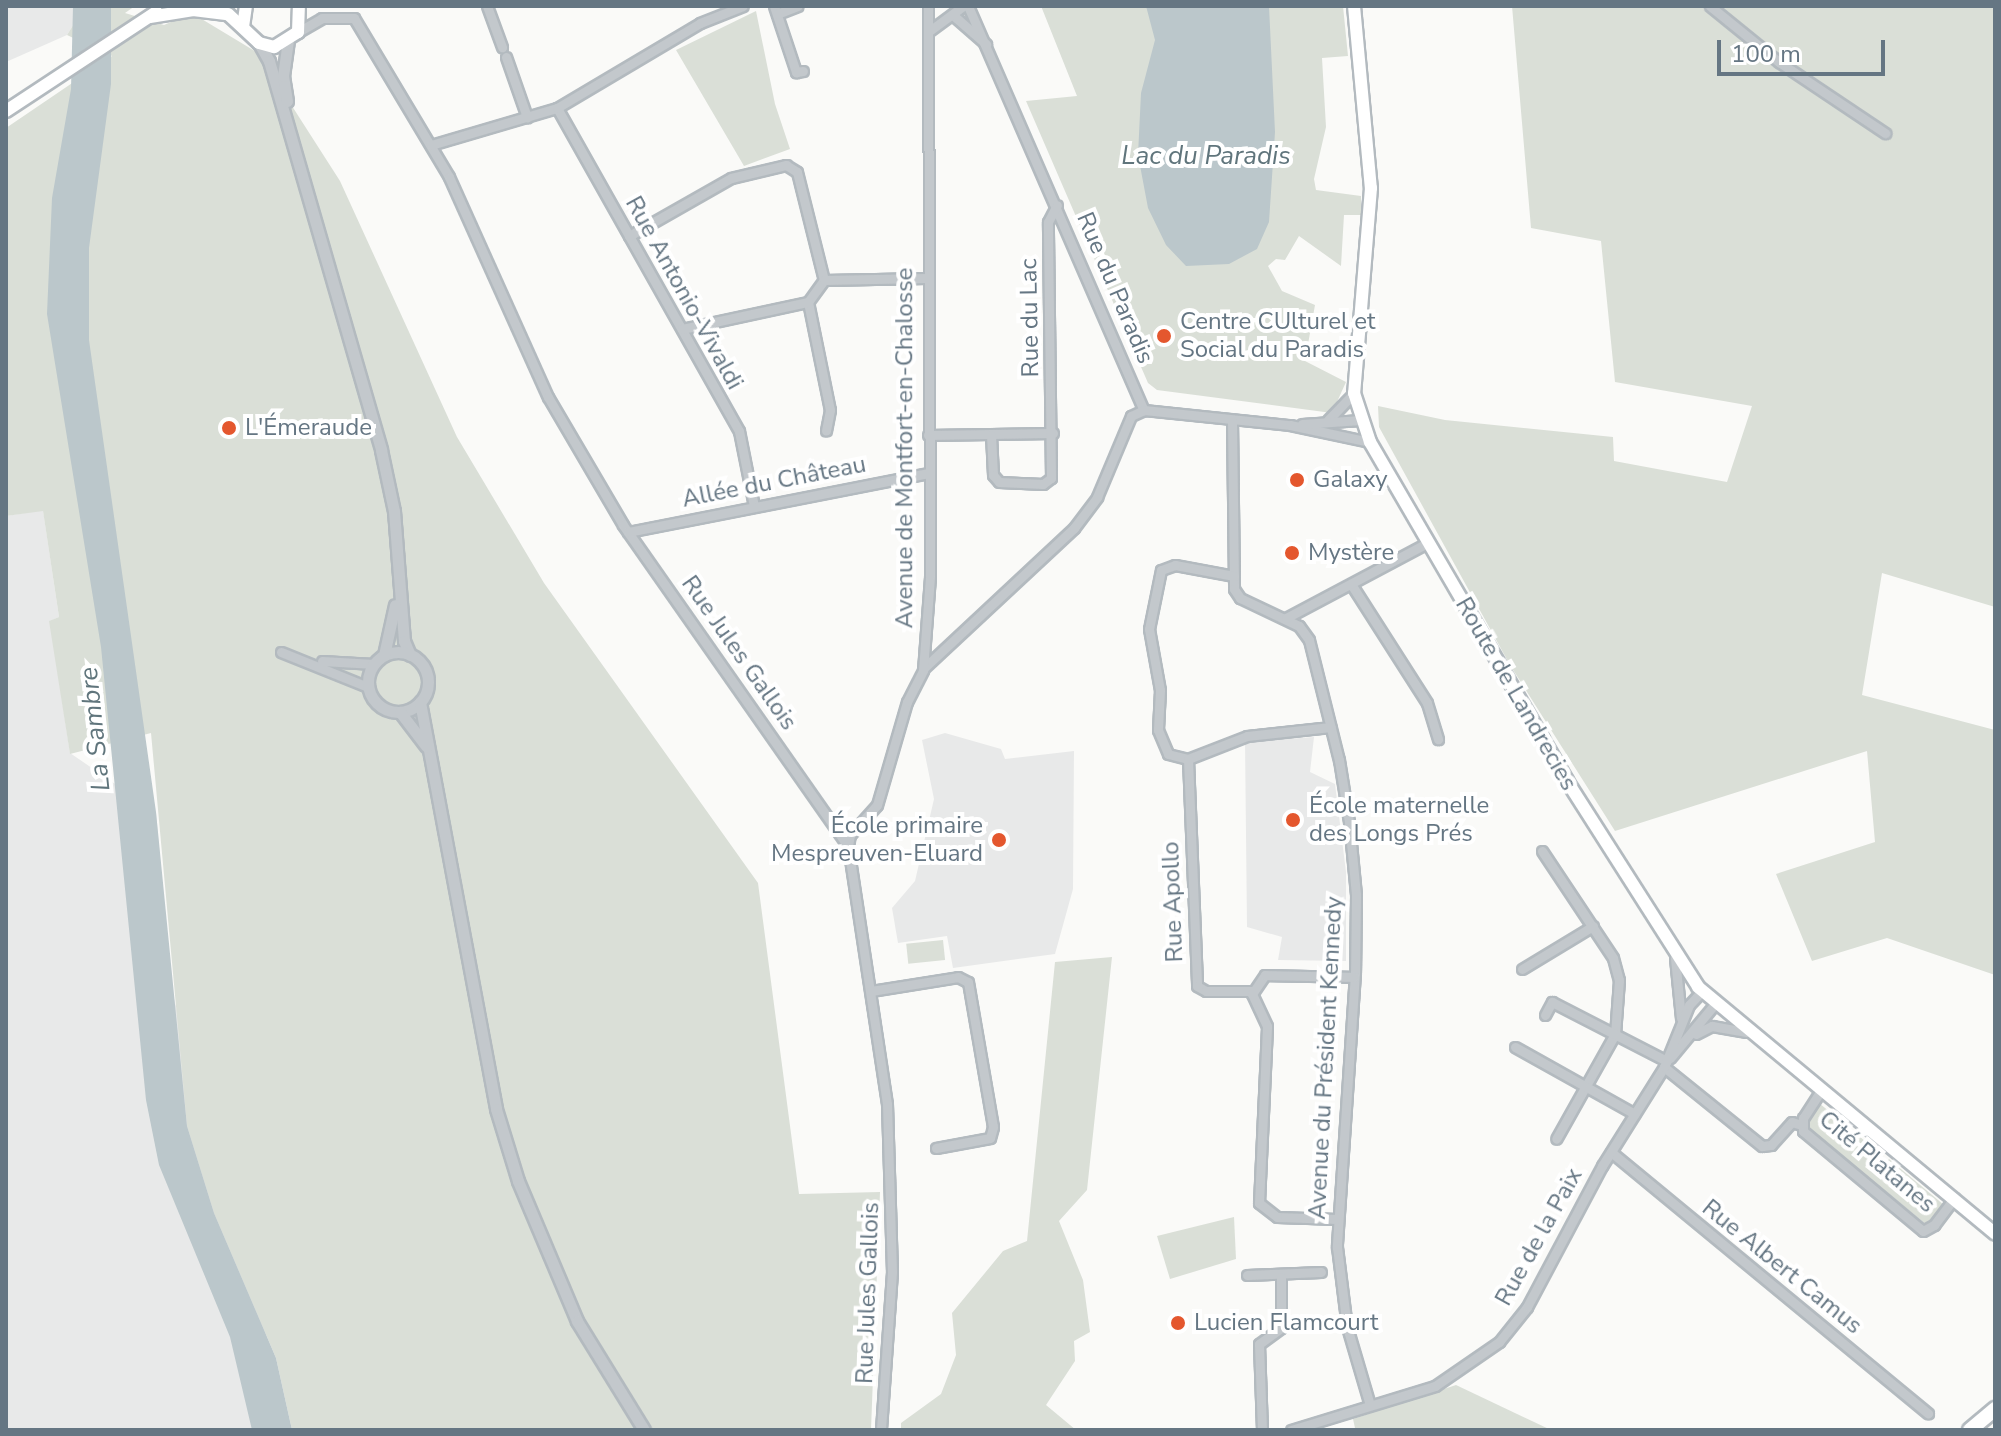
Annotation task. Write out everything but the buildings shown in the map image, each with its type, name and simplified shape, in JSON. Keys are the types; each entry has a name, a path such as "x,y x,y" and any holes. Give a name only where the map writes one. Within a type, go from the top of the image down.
{"highway":[{"path":"1970,1430 1995,1409"}],"main road":[{"path":"6,111 166,6"},
{"path":"243,27 246,6"},
{"name":"Route de Landrecies","path":"1354,6 1371,188 1354,393 1370,442 1675,958 1702,991 1746,1032 1822,1089 1995,1234"},
{"path":"150,17 213,11 228,14 259,43 288,42 298,32 300,8"}],"street":[{"path":"487,6 527,117"},
{"path":"431,145 557,108 688,30 743,6"},
{"path":"798,6 776,10 796,72 803,71"},
{"path":"928,32 966,6"},
{"name":"Rue du Paradis","path":"966,6 989,47 1144,410"},
{"path":"1710,6 1779,62 1885,133"},
{"name":"Rue du Paradis","path":"928,7 950,18 989,47"},
{"name":"Avenue de Montfort-en-Chalosse","path":"848,846 850,835 877,805 907,702 923,670 930,576 926,278 928,7"},
{"path":"300,8 330,16"},
{"path":"298,32 330,16"},
{"name":"Rue Jules Gallois","path":"330,16 354,18 431,145 548,397 628,532 848,846 887,1104 892,1196 881,1430"},
{"path":"288,42 283,76 304,180"},
{"path":"259,43 304,180 381,450 394,511 404,641 410,655 427,676 420,702 496,1109 518,1181 577,1321 644,1430"},
{"name":"Rue Antonio-Vivaldi","path":"557,108 739,431 754,506"},
{"path":"629,236 731,178 786,165 797,172 824,280"},
{"name":"Rue du Lac","path":"991,435 993,475 999,482 1043,484 1053,469 1048,222 1057,205"},
{"path":"824,280 926,278"},
{"path":"682,329 808,302 824,280"},
{"path":"808,302 830,410 826,431"},
{"path":"1328,420 1354,393"},
{"path":"923,670 1074,528 1097,497 1131,416 1144,410 1290,425 1370,442"},
{"path":"1232,420 1234,576 1175,565 1161,570 1149,621 1160,690 1158,730 1168,754 1188,759 1247,736 1331,727"},
{"path":"1290,425 1361,420"},
{"path":"928,435 1053,433"},
{"name":"Allée du Château","path":"628,532 929,473"},
{"path":"1286,618 1429,542"},
{"name":"Avenue du Président Kennedy","path":"1234,576 1240,598 1286,618 1309,640 1331,727 1354,868 1354,977 1337,1219 1341,1296 1370,1405"},
{"path":"1351,584 1427,703 1438,739"},
{"path":"368,687 374,664 384,655 398,585"},
{"path":"281,652 305,659 368,687 381,708 400,712 420,702"},
{"path":"384,655 410,655"},
{"path":"305,659 374,664"},
{"path":"400,712 431,753"},
{"name":"Rue Apollo","path":"1188,759 1197,986 1206,991 1253,991"},
{"path":"1542,851 1613,958 1619,980 1615,1034 1556,1139"},
{"path":"1522,969 1593,926"},
{"path":"1675,958 1681,1023"},
{"path":"1337,1219 1277,1217 1259,1203 1267,1026 1253,1005 1253,991 1265,975 1354,977"},
{"path":"871,991 958,977 968,982 993,1127 990,1138 936,1148"},
{"path":"1666,1064 1681,1023 1702,991"},
{"path":"1545,1015 1552,1002 1666,1064 1762,1146 1771,1145 1792,1122 1801,1125"},
{"name":"Rue de la Paix","path":"1291,1430 1457,1376 1499,1342 1527,1307 1611,1152 1666,1064 1715,1004"},
{"path":"1689,1037 1712,1026 1746,1032"},
{"path":"1515,1047 1635,1114"},
{"name":"Cité Platanes","path":"1822,1089 1801,1125 1923,1231 1934,1225 1954,1198"},
{"name":"Rue Albert Camus","path":"1611,1152 1928,1413"},
{"path":"1247,1275 1281,1277 1321,1272"},
{"path":"1262,1430 1259,1344 1281,1328 1281,1277"}],"shaded area":[{"path":"6,6 85,6 67,35 6,62"},
{"path":"85,6 135,6 125,13 164,25 183,17 200,18 258,53 340,181 457,437 544,583 758,883 799,1194 880,1192 871,1430 292,1430 276,1358 214,1213 187,1126 151,733 70,754 49,621 59,617 43,511 6,516 6,128 112,56 67,35"},
{"path":"1041,6 1343,6 1348,56 1322,58 1326,127 1314,179 1316,190 1361,196 1361,215 1344,215 1341,266 1299,236 1285,260 1276,259 1268,266 1282,291 1315,305 1305,361 1346,382 1332,413 1157,390 1148,383 1026,101 1077,96"},
{"path":"1512,6 1995,6 1995,607 1882,573 1862,695 1995,730 1995,975 1887,938 1812,961 1776,874 1875,842 1867,751 1615,831 1510,665 1379,427 1378,406 1445,420 1613,437 1614,461 1727,482 1752,406 1615,382 1601,241 1531,228"},
{"path":"756,11 775,104 790,149 744,166 676,50"},
{"path":"43,510 59,617 50,621 70,753 156,812 171,988 292,1430 6,1430 6,516"},
{"name":"École primaire Mespreuven-Eluard","path":"945,733 1001,749 1005,759 1074,751 1073,889 1055,954 953,968 947,936 898,943 892,908 915,881 934,799 922,740"},
{"path":"1314,737 1310,772 1335,784 1346,872 1346,961 1278,960 1282,937 1247,927 1245,742"},
{"path":"943,940 945,960 908,964 906,944"},
{"path":"1112,957 1087,1190 1059,1221 1083,1280 1090,1332 1074,1341 1075,1361 1046,1405 1076,1430 901,1430 901,1423 941,1394 956,1355 952,1313 1003,1251 1027,1241 1055,962"},
{"path":"1819,1103 1877,1151 1865,1167 1876,1175 1889,1159 1944,1205 1927,1225 1807,1127 1805,1122"},
{"path":"1234,1217 1236,1259 1170,1279 1157,1236"},
{"path":"1456,1385 1551,1430 1355,1428 1353,1419"}],"water":[{"path":"73,6 111,6 111,84 89,248 89,340 156,812 187,1126 214,1213 276,1358 292,1430 252,1430 230,1337 159,1165 146,1100 101,647 47,314 52,198 71,89"},
{"name":"Lac du Paradis","path":"1146,6 1269,6 1275,132 1269,222 1257,249 1229,264 1186,266 1166,245 1148,208 1138,155 1141,93 1155,40"}],"place":[{"name":"Centre CUlturel et Social du Paradis","path":"1164,336"},
{"name":"L'Émeraude","path":"229,428"},
{"name":"Galaxy","path":"1297,480"},
{"name":"Mystère","path":"1292,553"},
{"name":"École maternelle des Longs Prés","path":"1293,820"},
{"name":"École primaire Mespreuven-Eluard","path":"999,840"},
{"name":"Lucien Flamcourt","path":"1178,1323"}],"water label":[{"name":"La Sambre","path":"95,729"}]}
